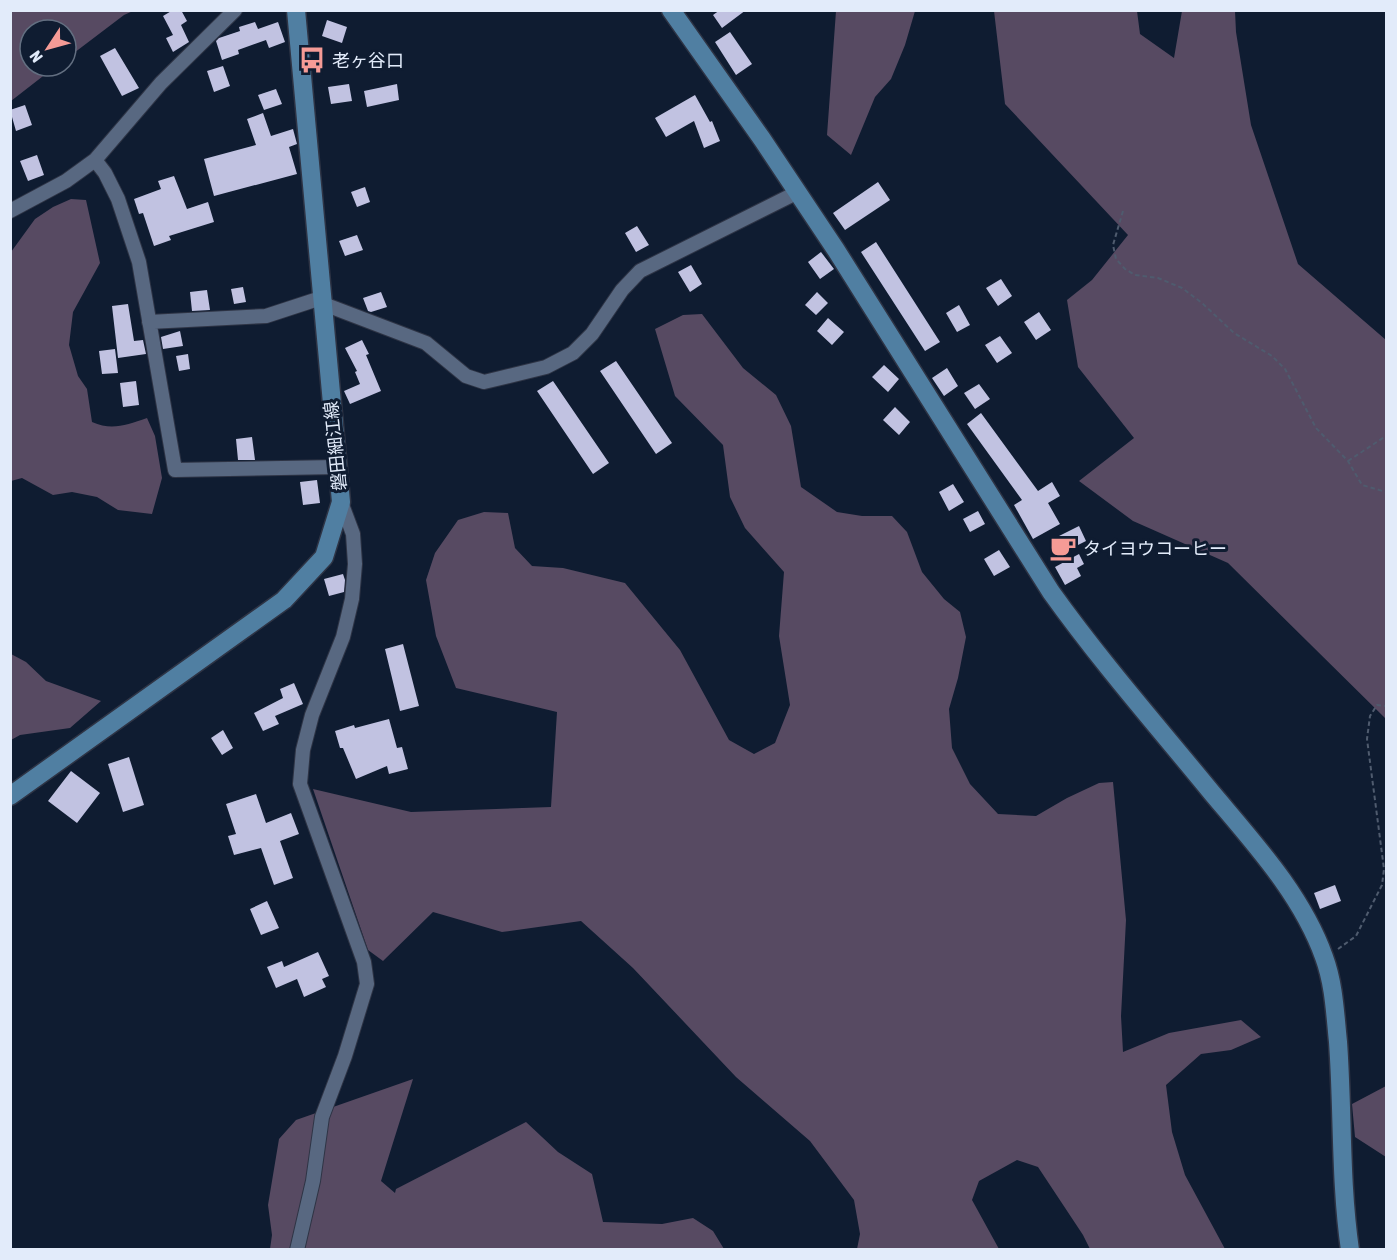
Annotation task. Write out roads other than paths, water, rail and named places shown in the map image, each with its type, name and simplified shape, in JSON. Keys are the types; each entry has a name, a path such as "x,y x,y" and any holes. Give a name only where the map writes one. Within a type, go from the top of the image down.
{"street":[{"path":"10,211 66,181 94,160 161,83 235,10"},
{"name":"磐田細江線","path":"10,796 284,600 324,557 340,502 296,10"},
{"path":"671,10 798,192 1051,592 1079,631 1263,855 1290,892 1325,957 1334,998 1342,1095 1343,1190 1350,1250"},
{"path":"94,160 105,173 118,199 139,262 175,470 337,467"},
{"path":"149,322 266,315 321,300 426,343 466,376 483,382 507,378 546,368 573,353 592,334 622,290 640,271 798,192"},
{"path":"297,1250 313,1181 322,1117 345,1056 367,984 364,962 300,784 303,750 312,715 343,637 352,599 355,564 353,534 340,502"}],"place":[{"name":"老ヶ谷口","path":"312,60"},
{"name":"タイヨウコーヒー","path":"1063,548"}]}
